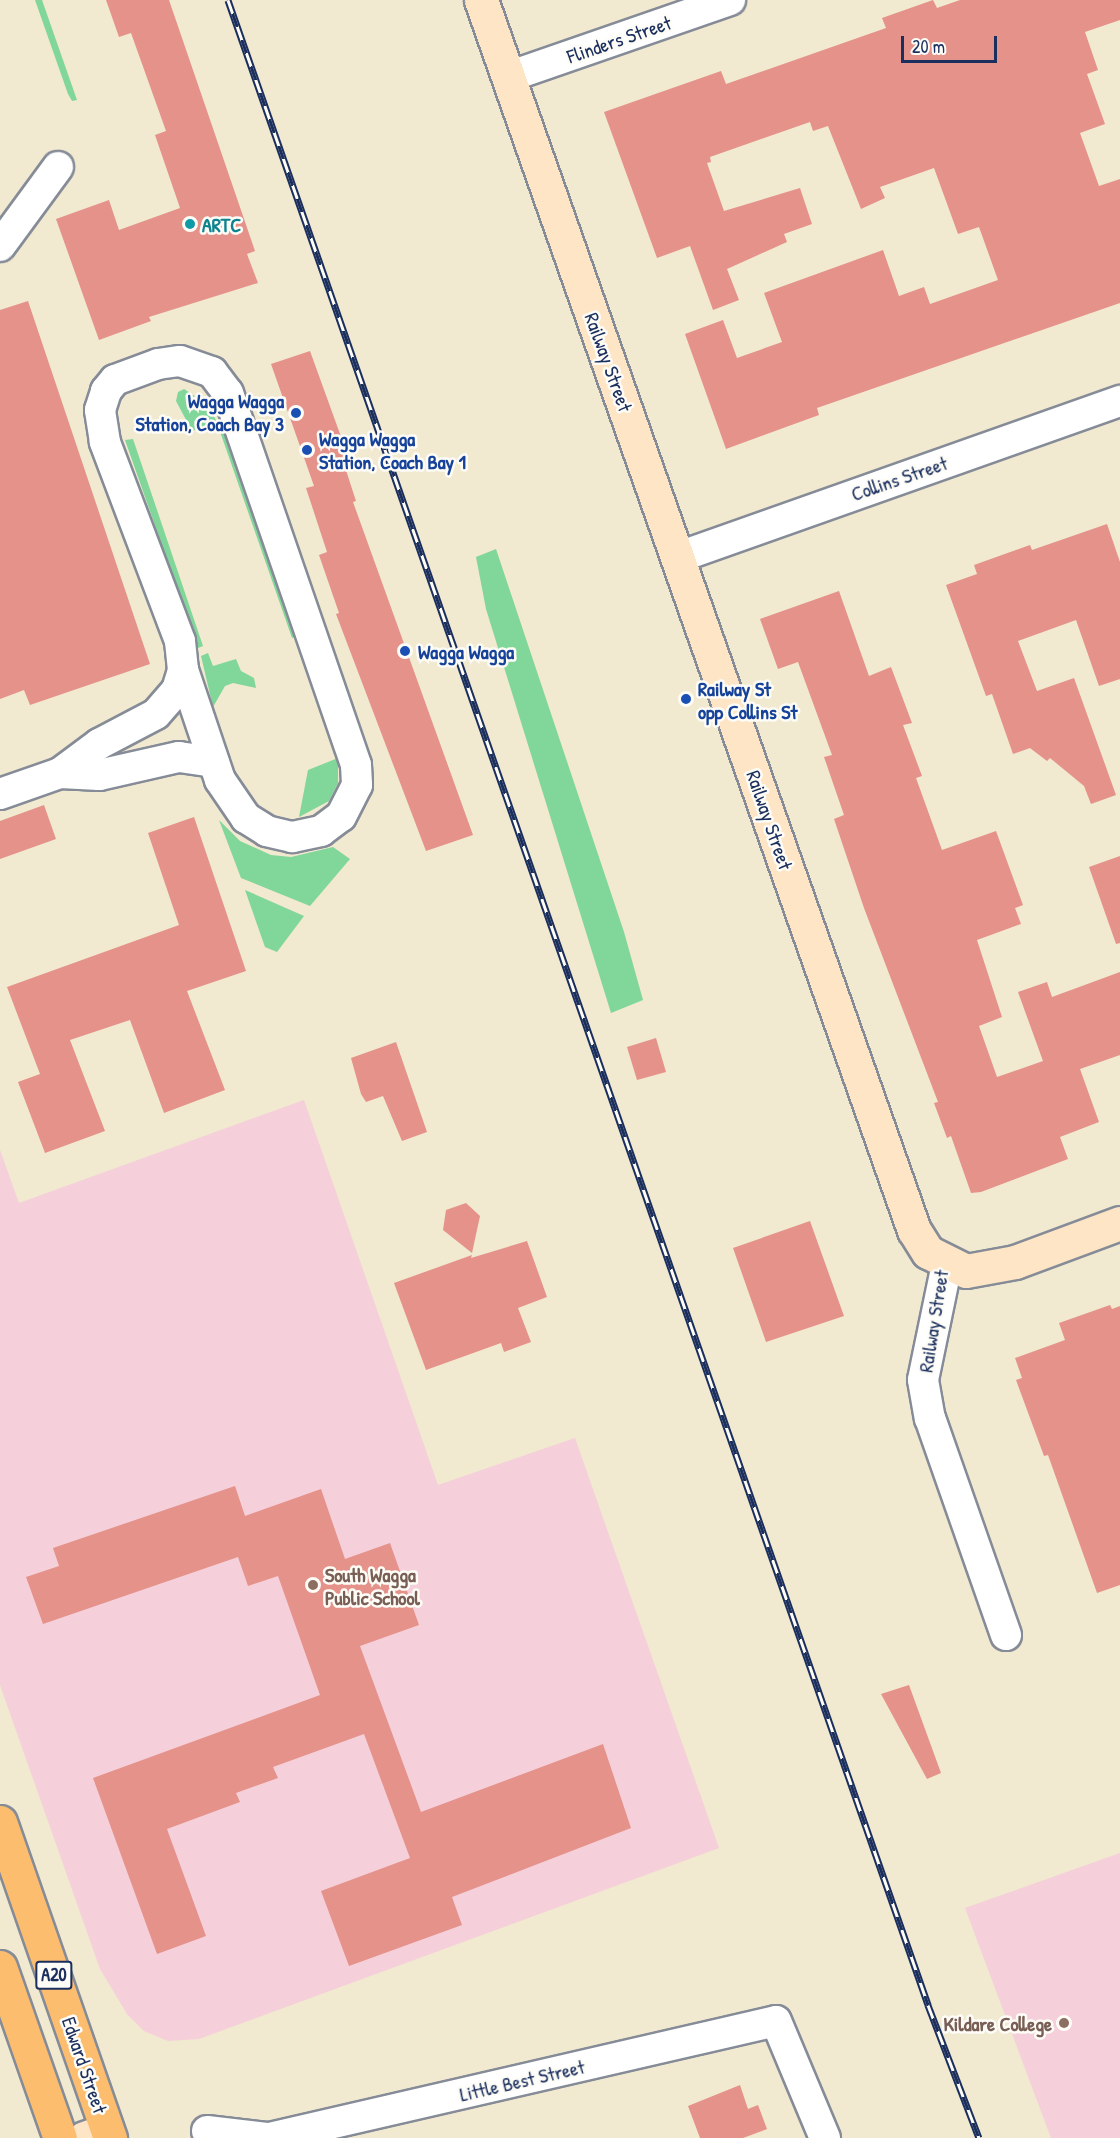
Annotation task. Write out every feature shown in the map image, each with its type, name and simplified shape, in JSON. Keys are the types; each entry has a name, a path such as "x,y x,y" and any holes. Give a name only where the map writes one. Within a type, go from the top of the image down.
{"highway":[{"name":"Edward Street","path":"0,1822 100,2135"},
{"name":"A20","path":"0,1967 60,2138"}],"street":[{"name":"Railway Street","path":"481,0 679,557 906,1209 928,1252 947,1264 923,1380 930,1418 1006,1635"},
{"name":"Flinders Street","path":"508,77 730,0"},
{"path":"0,246 57,167"},
{"path":"180,361 212,372 228,393 353,754 357,785 345,812 327,827 309,834 285,837 259,827 240,812 223,788 183,670 178,632 130,514 105,442 100,410 106,391 115,380 158,364 180,361"},
{"name":"Collins Street","path":"679,557 1120,401"},
{"path":"0,794 60,773 99,744 162,709 177,690 183,670"},
{"path":"60,773 99,775 179,757 214,762"},
{"path":"947,1264 966,1271 990,1270 1120,1223"},
{"name":"Little Best Street","path":"207,2131 268,2138 776,2021 825,2138"}],"shaded area":[{"name":"South Wagga Public School","path":"304,1100 438,1485 575,1438 719,1848 199,2039 168,2041 144,2031 127,2014 100,1969 0,1685 0,1150 19,1203"},
{"name":"Kildare College","path":"1120,1853 1120,2138 1051,2138 965,1908"}],"green space":[{"path":"35,0 42,0 77,100 72,101 68,94"},
{"path":"184,389 207,404 217,422 225,420 301,635 292,638 217,423 192,431 176,401 178,392"},
{"path":"133,439 203,646 198,648 125,440"},
{"path":"496,549 624,932 643,1000 611,1013 486,609 476,557"},
{"path":"208,653 213,666 236,659 241,671 254,678 256,688 233,683 225,686 213,707 201,656"},
{"path":"338,758 338,783 329,801 299,817 308,770"},
{"path":"219,820 240,841 271,855 291,857 333,847 350,859 310,906 241,878"},
{"path":"245,890 304,916 277,952 265,947"}],"building":[{"name":"ARTC","path":"106,0 169,0 255,251 247,254 258,283 149,317 151,321 99,340 56,219 109,200 119,230 180,208 155,135 166,131 131,33 119,37"},
{"path":"933,0 937,8 960,0 1120,0 1120,20 1085,32 1098,70 1087,74 1105,124 1080,133 1099,186 1120,179 1120,303 817,408 819,415 726,449 685,334 723,320 737,358 782,342 764,293 883,250 899,296 924,287 930,304 998,280 979,227 958,234 934,168 880,187 885,198 861,209 828,126 813,131 810,122 710,157 711,162 707,163 724,211 800,188 812,224 784,234 787,242 727,269 739,300 713,310 690,246 657,258 604,112 721,71 726,84 886,28 882,18"},
{"path":"28,301 150,664 30,705 24,690 0,699 0,310"},
{"path":"310,351 348,456 342,458 356,501 353,502 473,835 426,851 336,614 339,613 319,555 327,552 306,488 314,486 271,364"},
{"path":"1107,524 1120,562 1120,679 1099,686 1076,620 1018,641 1037,691 1074,678 1116,795 1091,804 1084,786 1050,758 1047,761 1030,748 1013,754 992,694 986,696 946,585 977,574 974,565 1030,545 1032,550"},
{"path":"839,591 869,676 891,667 912,723 903,725 922,776 916,778 942,850 996,831 1023,905 1015,908 1021,924 977,940 1002,1017 979,1026 997,1077 1043,1061 1018,992 1047,982 1052,997 1120,972 1120,1055 1080,1069 1099,1122 1060,1137 1068,1159 981,1192 971,1193 951,1136 947,1138 934,1103 938,1102 864,908 834,819 844,815 824,757 832,755 798,662 778,669 760,619"},
{"path":"44,805 56,839 0,859 0,821"},
{"path":"194,817 246,971 187,991 225,1090 164,1113 130,1020 70,1040 105,1131 45,1153 18,1082 40,1074 7,987 179,925 148,833"},
{"path":"1120,856 1120,943 1116,944 1089,867"},
{"path":"656,1038 666,1072 637,1080 627,1047"},
{"path":"396,1042 427,1132 402,1141 383,1096 366,1102 361,1094 351,1058"},
{"path":"466,1203 480,1216 472,1253 443,1230 446,1210"},
{"path":"810,1221 844,1316 766,1342 733,1248"},
{"path":"527,1241 547,1297 518,1308 531,1342 504,1352 501,1343 426,1370 394,1283 472,1255 471,1258"},
{"path":"1110,1305 1112,1309 1120,1306 1120,1585 1097,1593 1048,1455 1044,1456 1016,1380 1022,1378 1015,1358 1065,1340 1059,1323"},
{"path":"235,1486 245,1516 321,1489 345,1559 390,1543 419,1625 360,1646 421,1812 603,1744 631,1828 452,1897 462,1925 349,1966 321,1891 410,1858 364,1734 273,1767 278,1778 236,1793 240,1802 167,1829 206,1936 157,1954 93,1778 320,1695 278,1576 248,1586 238,1557 43,1624 26,1577 59,1566 53,1548"},
{"path":"909,1685 941,1773 927,1779 881,1694"},
{"path":"740,2085 748,2109 758,2105 767,2129 743,2138 700,2138 688,2106"}],"railway":[{"path":"228,0 928,2005 979,2138"}],"place":[{"name":"ARTC","path":"190,224"},
{"name":"Wagga Wagga Station, Coach Bay 3","path":"296,413"},
{"name":"Wagga Wagga Station, Coach Bay 1","path":"307,450"},
{"name":"Wagga Wagga","path":"405,651"},
{"name":"Railway St opp Collins St","path":"686,699"},
{"name":"South Wagga Public School","path":"313,1585"},
{"name":"Kildare College","path":"1064,2023"}]}
